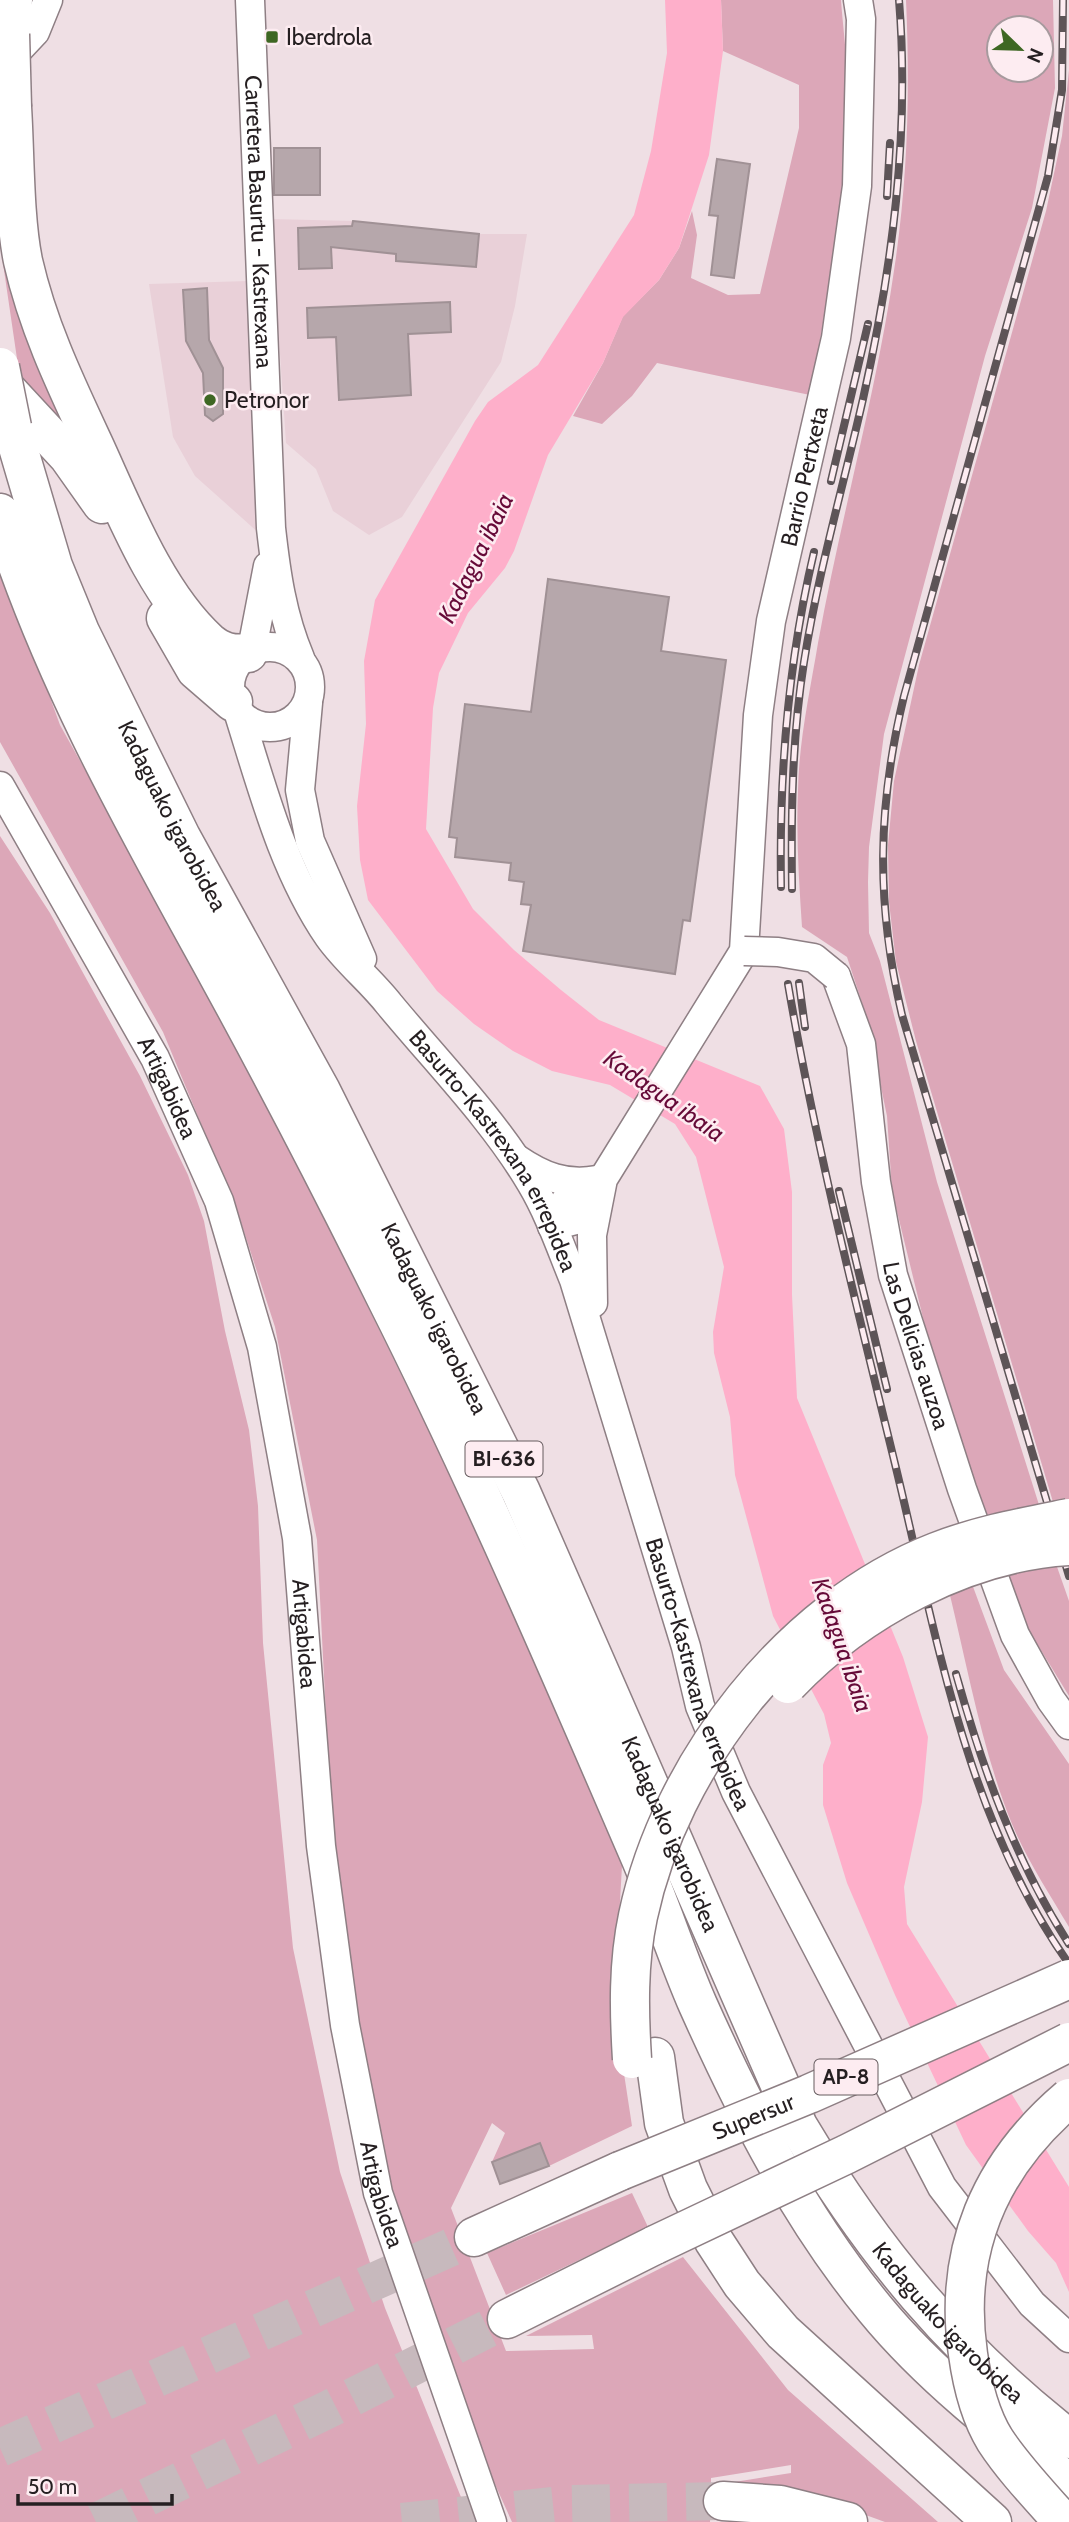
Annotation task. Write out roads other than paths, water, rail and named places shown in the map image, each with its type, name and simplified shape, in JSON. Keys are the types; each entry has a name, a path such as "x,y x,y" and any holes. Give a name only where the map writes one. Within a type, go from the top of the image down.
{"highway":[{"path":"8,34 23,258 36,313 66,389 125,516 165,586 209,642 233,655 250,651"},
{"name":"Kadaguako igarobidea","path":"0,367 12,427 53,566 80,632 181,837 321,1091 521,1492 798,2126 842,2199 902,2280 947,2330 1022,2402 1069,2439"},
{"path":"0,383 68,456 96,493 196,670 235,707"},
{"name":"Kadaguako igarobidea","path":"0,513 34,610 91,741 261,1054 387,1299 453,1436 551,1649 646,1871 697,2001 759,2130 818,2231 873,2307 909,2348 939,2378 1069,2483"},
{"path":"960,2522 847,2407 742,2284 714,2241 688,2189 664,2123 628,2004 634,1943 638,1916 652,1867 704,1754 753,1685 812,1625 889,1575 935,1552 1002,1531 1069,1518"},
{"path":"644,2058 659,1941 673,1883 689,1834 732,1752 770,1703 808,1662 900,1597 972,1566 1045,1547 1069,1546"},
{"path":"979,2017 1069,1955"},
{"name":"Supersur","path":"474,2236 620,2171 809,2094 1069,1979"},
{"path":"506,2319 847,2154 1069,2042"},
{"path":"1063,2522 995,2439 980,2408 971,2375 963,2287 980,2220 1004,2168 1025,2141 1069,2098"},
{"path":"847,2407 992,2522"},
{"path":"723,2501 780,2505 848,2522"}],"street":[{"path":"8,34 36,32 48,0"},
{"name":"Carretera Basurtu - Kastrexana","path":"250,0 271,528"},
{"name":"Barrio Pertxeta","path":"744,951 758,715 771,621 836,338 857,186 861,19 858,0"},
{"path":"271,528 277,582 289,631 310,677 308,703 291,722 279,727 256,725 235,707 230,678 235,667 250,651 267,581 271,528"},
{"path":"250,651 273,646 300,658"},
{"name":"Basurto-Kastrexana errepidea","path":"308,703 300,790 310,841 328,889 377,990"},
{"name":"Basurto-Kastrexana errepidea","path":"235,707 270,814 298,879 330,938 377,990 510,1154 531,1182 552,1226 574,1280 686,1647 701,1706 736,1792 942,2187 1032,2304 1069,2338"},
{"name":"Artigabidea","path":"0,786 155,1058 219,1201 262,1347 297,1538 321,1846 345,2025 370,2155 378,2193 411,2294 492,2522"},
{"path":"597,1358 590,1270 599,1187 744,951"},
{"name":"Las Delicias auzoa","path":"744,951 778,952 814,958 836,976 861,1044 876,1182 893,1275 962,1489 1015,1635 1060,1698 1069,1725"},
{"path":"510,1154 536,1172 561,1181 599,1187"},
{"path":"552,1226 566,1200 599,1187"}],"water":[{"name":"Kadagua ibaia","path":"665,0 721,0 723,51 709,155 679,248 659,280 623,317 603,363 548,455 514,551 505,568 468,613 439,673 433,708 426,829 473,909 514,950 561,990 599,1020 760,1086 784,1129 792,1192 792,1295 797,1398 903,1657 928,1737 922,1802 904,1887 907,1924 1069,2187 1069,2292 1056,2263 1028,2231 966,2145 895,1995 847,1883 823,1805 823,1765 831,1743 824,1714 773,1616 735,1475 730,1417 714,1353 713,1332 724,1267 696,1157 675,1124 610,1085 552,1071 513,1051 474,1024 437,991 368,900 360,860 357,806 366,724 364,661 375,600 475,421 488,402 538,365 634,215 651,151 667,53"}],"tunnel":[{"path":"0,2448 474,2237"},
{"path":"96,2522 507,2319"},
{"path":"402,2522 571,2504 723,2501"}],"railway":[{"path":"792,889 793,776 804,662 824,563 863,399 890,251 902,101 899,0"},
{"path":"1063,0 1062,90 1048,176 904,696 889,777 883,856 888,934 902,1015 1069,1576"},
{"path":"887,196 890,143"},
{"path":"831,481 868,324"},
{"path":"781,887 787,718 798,635 814,552"},
{"path":"799,983 805,1027"},
{"path":"788,984 838,1227 959,1725 1004,1849 1034,1908 1069,1964"},
{"path":"839,1191 887,1389"},
{"path":"956,1674 977,1745 1002,1814 1032,1880 1069,1944"}],"place":[{"name":"Iberdrola","path":"272,37"},
{"name":"Petronor","path":"210,400"}]}
